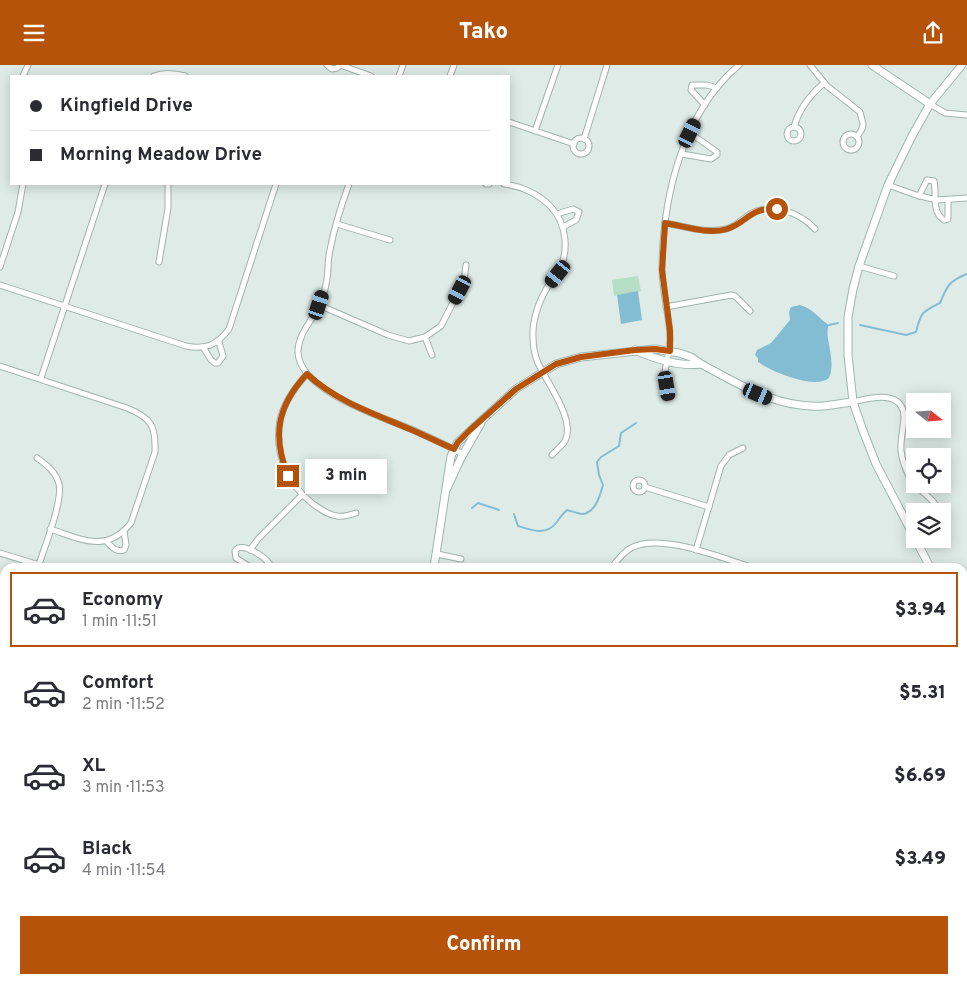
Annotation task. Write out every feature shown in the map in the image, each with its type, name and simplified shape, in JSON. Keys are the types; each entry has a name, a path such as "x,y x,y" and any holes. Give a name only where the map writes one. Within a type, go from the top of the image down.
{"street":[{"path":"326,65 332,69 336,69 340,65 368,75"},
{"path":"536,131 558,65"},
{"path":"584,139 607,65"},
{"path":"669,396 665,375 670,351 670,336 662,270 665,223 669,199 690,133 705,105 717,88 739,65"},
{"path":"810,65 824,83 860,112 863,124 857,137"},
{"path":"872,65 944,113 967,115"},
{"path":"906,521 876,464 853,402 848,355 848,317 859,266 888,185 930,104 962,65"},
{"path":"156,75 168,73 179,75"},
{"path":"794,127 802,107 824,83"},
{"path":"705,105 691,90 692,85 707,85 717,88"},
{"path":"510,122 574,144"},
{"path":"682,154 711,159 717,155 718,152 713,147 690,133"},
{"path":"574,144 578,139 584,139"},
{"path":"574,144 577,152 585,152 589,145 584,139"},
{"path":"919,196 925,183 931,180 935,184 934,199 939,217 944,221 948,219 948,200"},
{"path":"0,267 18,212 23,185"},
{"path":"41,379 105,185"},
{"path":"159,262 168,208 168,185"},
{"path":"0,285 186,346 204,347 219,342 229,329 276,185"},
{"path":"349,185 330,249 326,283 319,305 301,337 298,353 307,374 336,396 362,410 412,429 463,454"},
{"path":"508,185 533,192 544,199 557,214 566,241 565,253 558,274 549,285 538,308 533,328 534,348 538,362 560,405 567,424 565,440 552,455"},
{"path":"888,185 934,199 967,198"},
{"path":"665,223 707,231 727,229 750,214 768,208 804,218 815,229"},
{"path":"557,214 568,209 579,212 576,220 562,227"},
{"path":"337,224 390,240"},
{"path":"319,305 388,335 409,341 425,337 441,326 464,281 466,265"},
{"path":"859,266 894,276"},
{"path":"666,307 731,295 735,296 750,311"},
{"path":"425,337 432,355"},
{"path":"204,347 211,360 218,363 223,359 219,342"},
{"path":"435,563 451,456 458,442 516,389 556,364 581,357 635,350 655,349 692,357 700,364 748,390 789,404 822,406 884,397 894,399 901,406 904,414 901,440 902,460 910,479 922,493 935,503"},
{"path":"635,350 655,359 691,365 700,364"},
{"path":"0,366 127,408 143,415 153,429 155,451 131,523 124,531 106,541 92,542 50,529"},
{"path":"307,374 288,398 283,410 278,440 283,463 288,476 302,495 319,509 339,517 356,513"},
{"path":"446,489 463,454 483,420"},
{"path":"696,550 721,466 729,455 743,448"},
{"path":"37,458 51,469 59,485 58,505 40,563"},
{"path":"645,487 709,507"},
{"path":"250,550 258,539 302,495"},
{"path":"106,541 116,550 124,550 126,545 124,531"},
{"path":"615,563 631,548 646,543 659,542 696,550 738,563"},
{"path":"243,563 238,560 235,554 238,547 245,547 269,563"},
{"path":"920,548 928,563"},
{"path":"0,553 30,563"},
{"path":"437,554 462,559"}],"green space":[{"path":"638,276 641,291 614,296 612,280"}],"water":[{"path":"638,291 642,320 621,324 617,295"},
{"path":"800,305 809,309 829,325 828,335 832,363 829,378 823,381 804,381 783,375 758,362 758,358 755,355 757,350 771,343 790,320 789,312 791,307"}],"waterway":[{"path":"860,325 906,335 916,332 923,313 940,303 952,282 967,274"},
{"path":"829,325 838,323"},
{"path":"514,514 518,526 543,531 552,527 567,510 580,514 587,513 597,503 603,485 597,462 601,457 619,446 621,433 636,423"},
{"path":"472,508 478,503 499,510"}],"route":[{"path":"288,476 278,440 280,420 288,398 307,374 336,396 362,410 412,429 454,449 470,430 516,389 556,364 581,357 635,350 655,349 670,351 671,341 662,270 665,223 707,231 727,229 758,210 777,209"}]}
